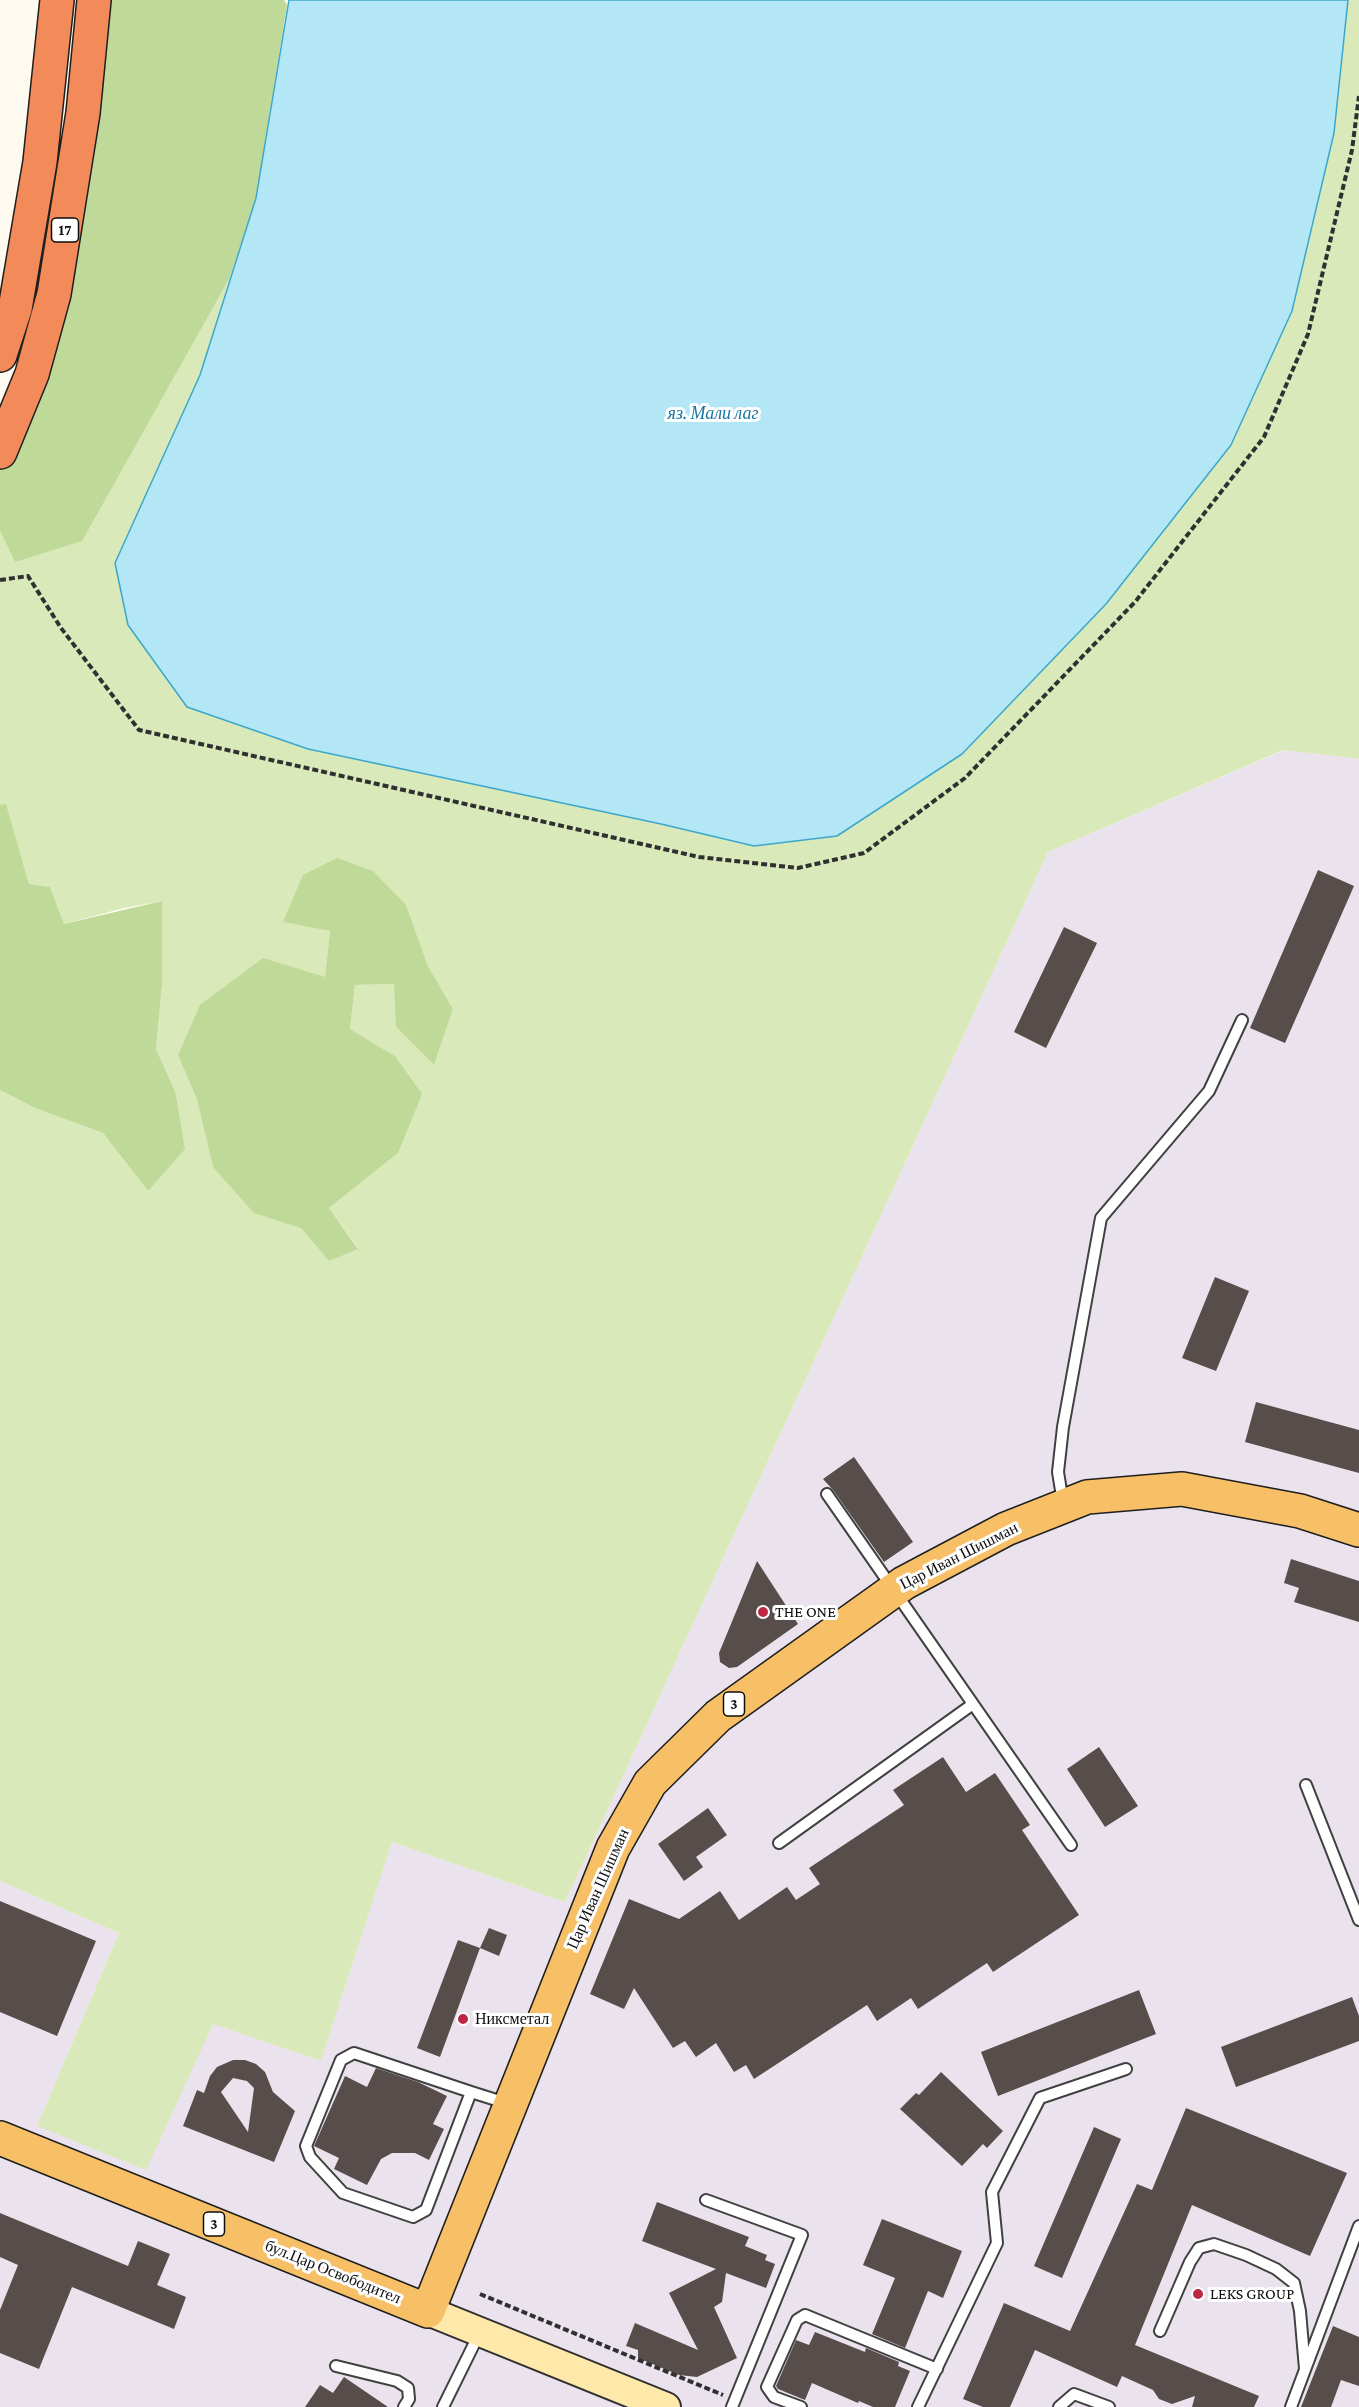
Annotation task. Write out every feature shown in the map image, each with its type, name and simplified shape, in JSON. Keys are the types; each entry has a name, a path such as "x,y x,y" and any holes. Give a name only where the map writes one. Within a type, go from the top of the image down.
{"highway":[{"name":"17","path":"0,355 15,309 40,162 57,0"},
{"name":"17","path":"0,452 32,374 54,294 83,113 94,0"}],"main road":[{"name":"Цар Иван Шишман","path":"428,2311 613,1848 650,1783 718,1716 893,1590 1006,1529 1087,1497 1182,1489 1300,1511 1359,1530"},
{"name":"бул.Цар Освободител","path":"0,2138 428,2311"}],"street":[{"name":"бул.Цар Освободител","path":"428,2311 632,2401 666,2407"}],"lane":[{"path":"1064,1506 1058,1472 1063,1426 1101,1218 1209,1091 1242,1020"},
{"path":"827,1494 1071,1845"},
{"path":"779,1843 973,1704"},
{"path":"1306,1785 1359,1920"},
{"path":"471,2091 426,2210 413,2217 343,2193 310,2157 306,2146 341,2060 354,2053 471,2091 509,2104"},
{"path":"918,2407 997,2243 992,2193 1040,2098 1126,2068"},
{"path":"706,2200 802,2235 733,2403"},
{"path":"1291,2407 1359,2226"},
{"path":"1160,2331 1190,2262 1199,2248 1214,2244 1246,2254 1276,2269 1294,2283 1300,2311 1305,2369"},
{"path":"801,2407 774,2397 767,2386 797,2319 805,2315 937,2369"},
{"path":"443,2407 480,2332"},
{"path":"336,2366 397,2381 408,2388 408,2399 404,2407"},
{"path":"1059,2407 1074,2394 1109,2407"}],"path":[{"path":"0,580 28,576 61,628 139,730 699,856 798,868 864,854 965,778 1135,602 1264,437 1308,334 1352,150 1359,96"},
{"path":"480,2294 733,2403"}],"shaded area":[{"path":"1284,750 1359,759 1359,2407 0,2407 0,1881 119,1933 37,2126 213,2024 321,2061 392,1842 565,1902 1048,852"}],"green space":[{"path":"96,0 284,0 287,5 256,198 230,277 82,541 15,562 0,531 0,459 42,352"},
{"path":"1348,0 1359,0 1359,759 1283,750 1048,852 565,1902 392,1842 321,2061 213,2024 146,2170 37,2126 119,1933 0,1881 0,1090 35,1108 103,1133 148,1191 175,1091 156,1049 162,985 162,901 124,908 64,924 50,887 29,884 6,805 0,805 0,531 15,562 180,363 230,277 200,375 187,707 308,749 754,846 837,836 962,754 1106,604 1231,445 1292,311 1334,133","holes":["406,905 428,966 453,1009 434,1065 396,1027 395,984 355,985 350,1029 395,1056 398,1153 329,1208 358,1248 329,1261 301,1228 213,1167 197,1100 178,1055 325,977 330,931 284,922"]},
{"path":"6,804 29,884 50,887 64,924 162,901 162,985 156,1049 175,1091 185,1149 148,1191 103,1133 35,1108 0,1090 0,805"},
{"path":"337,858 373,871 406,905 428,966 453,1009 434,1065 396,1027 394,984 355,985 350,1029 395,1056 422,1094 398,1153 329,1208 358,1249 329,1261 301,1228 254,1213 213,1167 197,1100 178,1055 200,1005 263,958 325,977 330,931 283,922 303,875"}],"water":[{"name":"яз. Мали лаг","path":"289,0 1348,0 1334,133 1292,311 1231,445 1106,604 962,754 837,836 754,846 308,749 187,707 128,625 115,563 200,375 256,198"}],"building":[{"path":"1318,870 1354,886 1285,1043 1250,1028"},
{"path":"1064,927 1097,943 1046,1048 1014,1032"},
{"path":"1215,1277 1249,1291 1216,1371 1182,1358"},
{"path":"1256,1402 1359,1430 1359,1473 1245,1442"},
{"path":"854,1457 913,1542 884,1562 823,1479"},
{"path":"1291,1559 1359,1581 1359,1622 1294,1602 1299,1588 1284,1583"},
{"name":"THE ONE","path":"757,1561 798,1624 737,1667 729,1668 720,1662 719,1653"},
{"path":"1099,1747 1138,1806 1105,1827 1067,1769"},
{"path":"943,1757 966,1792 995,1773 1030,1825 1022,1830 1079,1915 993,1972 987,1963 918,2009 911,1998 877,2021 867,2005 754,2079 746,2065 734,2072 716,2043 696,2057 685,2041 673,2048 634,1988 624,2009 590,1994 629,1899 679,1919 720,1891 739,1920 787,1887 796,1900 820,1884 809,1868 904,1805 893,1790"},
{"path":"708,1808 727,1835 696,1857 703,1867 684,1881 658,1844"},
{"path":"0,1901 96,1941 57,2036 0,2012"},
{"path":"489,1928 507,1935 499,1956 480,1948"},
{"path":"458,1940 480,1948 440,2057 417,2048"},
{"path":"1139,1990 1156,2034 998,2096 981,2052"},
{"path":"1352,1997 1359,2016 1359,2041 1236,2087 1221,2047"},
{"path":"233,2060 245,2060 256,2064 265,2072 273,2092 295,2111 274,2162 183,2126 197,2090 204,2093 210,2076 217,2067","holes":["233,2078 247,2081 254,2088 248,2132 221,2092"]},
{"path":"376,2068 418,2082 447,2096 433,2124 444,2129 429,2160 415,2153 392,2153 381,2159 367,2185 334,2169 339,2158 314,2146 345,2076 367,2087"},
{"path":"941,2072 1003,2131 987,2148 983,2144 962,2166 900,2109 916,2093 919,2095"},
{"path":"1186,2108 1347,2173 1310,2256 1192,2205 1135,2345 1259,2396 1254,2407 1192,2407 1195,2396 1172,2404 1159,2399 1153,2390 1122,2376 1117,2387 1035,2350 1010,2407 983,2407 963,2399 1004,2303 1070,2331 1137,2184 1152,2190"},
{"path":"1094,2127 1121,2139 1062,2278 1034,2266"},
{"path":"657,2202 749,2237 745,2246 767,2255 765,2260 775,2264 766,2288 726,2273 722,2302 714,2307 737,2358 697,2377 679,2375 638,2358 638,2350 626,2346 635,2323 698,2350 669,2293 716,2269 642,2241"},
{"path":"0,2213 128,2266 138,2241 170,2254 157,2285 186,2297 174,2329 72,2287 39,2369 0,2353 0,2310 18,2265 0,2257"},
{"path":"882,2219 962,2251 943,2298 928,2291 905,2348 872,2334 895,2278 863,2265"},
{"path":"1333,2326 1359,2337 1359,2386 1341,2380 1331,2407 1301,2407"},
{"path":"815,2332 865,2352 866,2348 899,2362 898,2366 910,2371 895,2407 873,2407 859,2401 858,2403 812,2383 805,2400 778,2389 776,2386 796,2340 809,2345"},
{"path":"344,2377 388,2407 305,2407 320,2385 333,2393"}],"place":[{"name":"THE ONE","path":"763,1612"},
{"name":"Никсметал","path":"463,2019"},
{"name":"LEKS GROUP","path":"1198,2294"}]}
